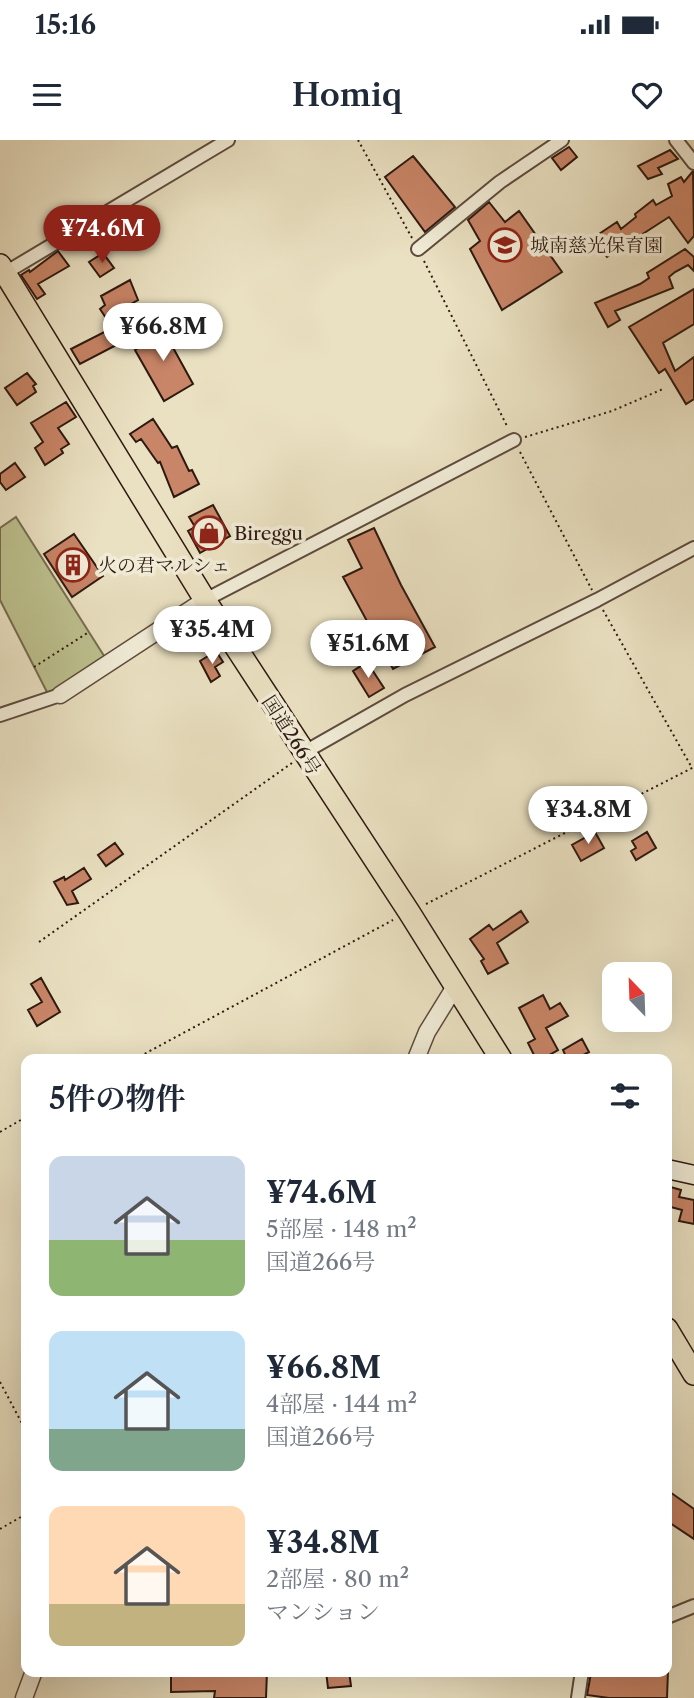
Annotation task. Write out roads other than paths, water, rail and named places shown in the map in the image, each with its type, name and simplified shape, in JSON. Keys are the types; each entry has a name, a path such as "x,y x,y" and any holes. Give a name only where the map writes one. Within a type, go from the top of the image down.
{"highway":[{"name":"国道266号","path":"2,271 205,600 409,912 498,1054"},
{"path":"672,1337 694,1374"}],"main road":[{"path":"672,1171 694,1175"}],"street":[{"path":"2,271 228,140"},
{"path":"418,248 500,183 562,140"},
{"path":"676,140 694,163"},
{"path":"0,715 60,695 205,600 514,440"},
{"path":"303,753 405,695 597,600 694,548"},
{"path":"418,1054 427,1032 456,985"},
{"path":"672,1615 694,1606"},
{"path":"24,1698 32,1677"},
{"path":"578,1698 581,1677"}],"place":[{"name":"城南慈光保育園","path":"505,245"},
{"name":"Bireggu","path":"209,533"},
{"name":"火の君マルシェ","path":"73,565"}]}
